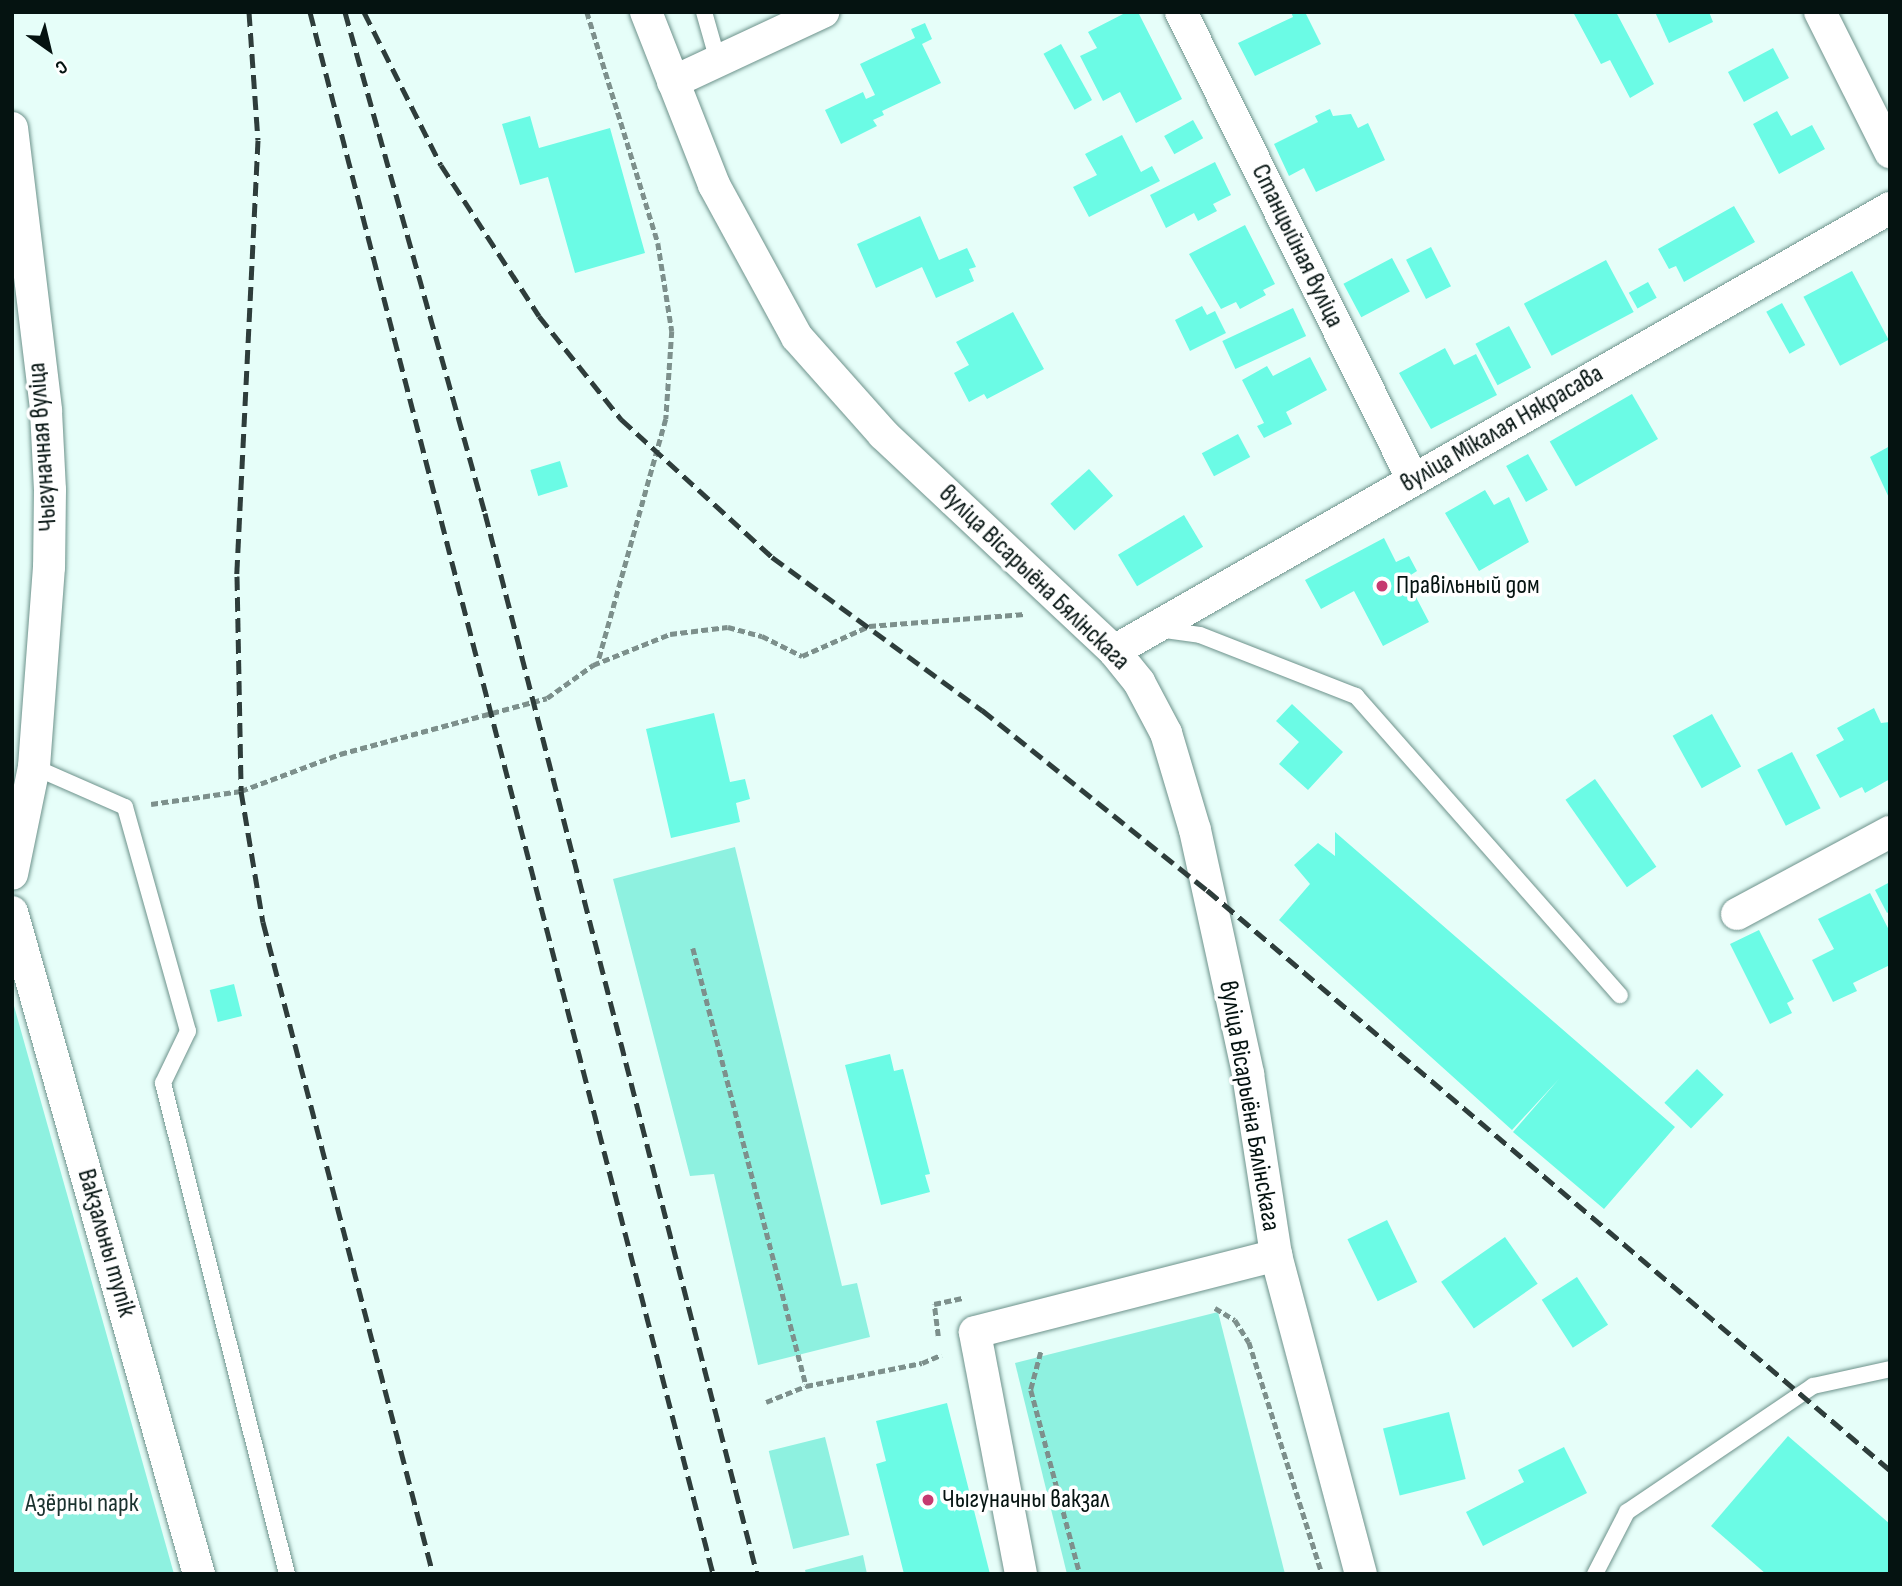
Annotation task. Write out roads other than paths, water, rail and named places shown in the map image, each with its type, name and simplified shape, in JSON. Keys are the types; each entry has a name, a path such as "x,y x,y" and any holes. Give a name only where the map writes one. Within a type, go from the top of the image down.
{"street":[{"name":"вуліца Вісарыёна Бялінскага","path":"646,12 732,220 777,304 819,367 883,433 1114,651 1156,710 1181,775 1248,1074 1276,1255 1361,1574"},
{"path":"673,82 823,12"},
{"name":"Станцыйная вуліца","path":"1181,12 1413,480"},
{"path":"1820,12 1890,152"},
{"name":"Чыгуначная вуліца","path":"12,128 46,411 50,490 49,566 23,759"},
{"name":"вуліца Мікалая Някрасава","path":"1114,651 1890,208"},
{"path":"12,874 23,759"},
{"path":"1737,914 1890,832"},
{"name":"Вакзальны тупік","path":"12,912 199,1574"},
{"name":"вуліца Вісарыёна Бялінскага","path":"1021,1574 975,1332 1276,1255"}],"lane":[{"path":"704,12 718,61"},
{"path":"1152,628 1200,635 1356,696 1620,995"},
{"path":"23,759 125,807 188,1031 163,1083 287,1574"},
{"path":"1595,1574 1627,1512 1813,1386 1890,1369"}],"railway":[{"path":"249,12 258,140 237,576 241,791 263,922 433,1574"},
{"path":"310,12 713,1574"},
{"path":"345,12 485,513 757,1574"},
{"path":"364,12 441,165 539,316 621,419 772,557 982,710 1207,890 1890,1470"}],"place":[{"name":"Правільный дом","path":"1382,586"},
{"name":"Чыгуначны вакзал","path":"928,1500"}],"park label":[{"name":"Азёрны парк","path":"82,1504"}]}
